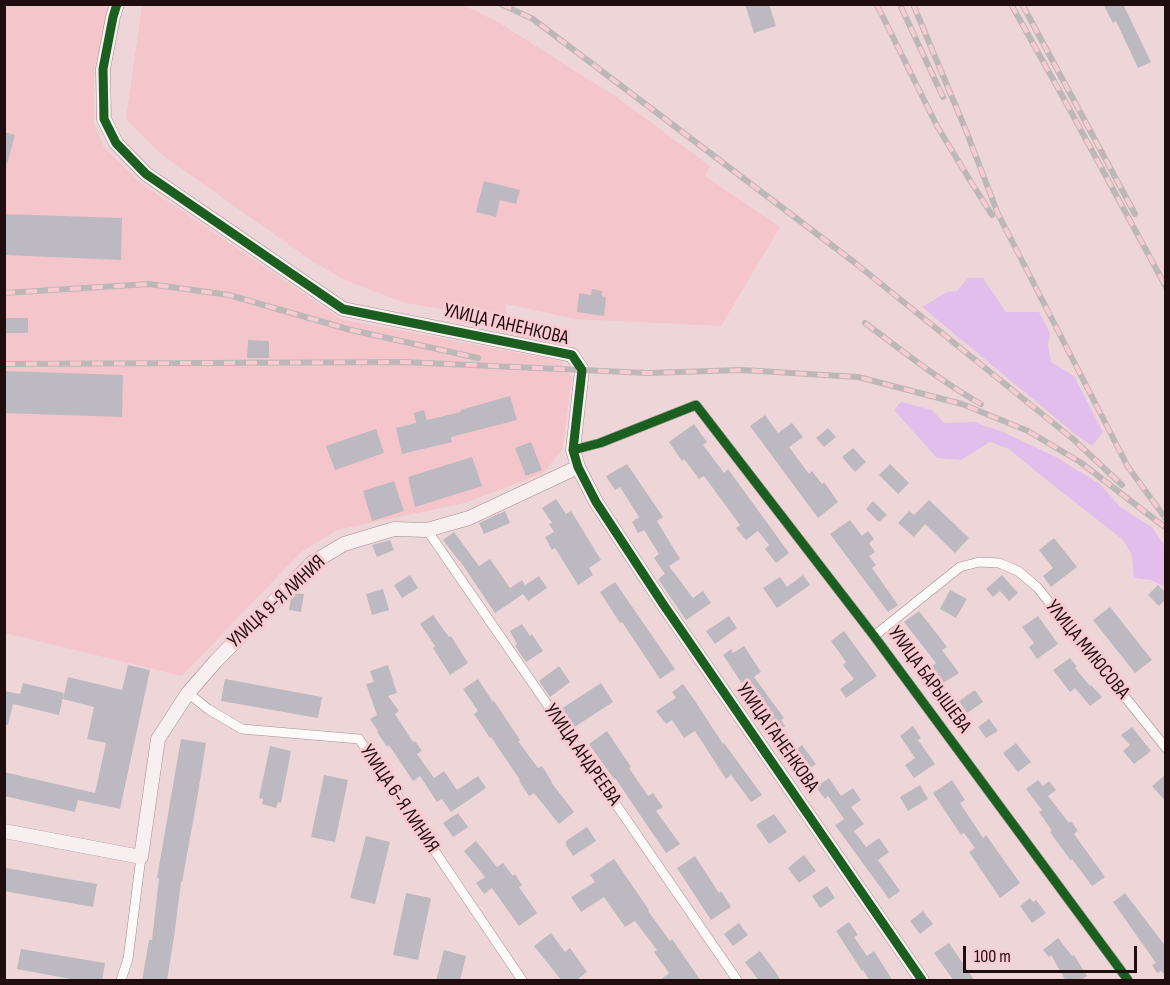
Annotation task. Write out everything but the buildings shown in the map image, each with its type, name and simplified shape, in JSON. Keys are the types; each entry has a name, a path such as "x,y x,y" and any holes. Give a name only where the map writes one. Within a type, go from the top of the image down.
{"street":[{"name":"УЛИЦА ГАНЕНКОВА","path":"117,4 104,69 104,119 116,143 146,174 343,309 572,355 582,370 573,450 578,467 596,502 663,604 922,981"},
{"name":"УЛИЦА БАРЫШЕВА","path":"573,450 600,443 696,405 874,636 1128,981"},
{"name":"УЛИЦА 9-Я ЛИНИЯ","path":"121,981 128,958 158,739 188,693 216,661 312,563 344,544 394,530 427,530 469,518 578,467"},
{"name":"УЛИЦА АНДРЕЕВА","path":"427,530 737,981"},
{"name":"УЛИЦА МИЮСОВА","path":"874,636 960,567 979,562 999,563 1018,571 1037,587 1166,748"},
{"name":"УЛИЦА 6-Я ЛИНИЯ","path":"188,693 208,709 242,729 359,739 522,981"},
{"path":"4,831 141,857"}],"shaded area":[{"path":"5,5 110,5 94,71 94,123 104,147 138,181 341,319 560,361 572,378 562,450 543,473 465,503 337,530 301,552 182,676 5,633"},
{"path":"142,5 463,5 498,22 618,98 710,166 705,176 780,227 721,326 575,319 506,304 505,319 405,303 347,281 312,261 161,154 126,119"},
{"path":"968,278 983,278 1006,312 1039,312 1050,333 1048,345 1051,362 1074,376 1103,432 1092,446 922,307 947,292 957,291"},
{"path":"901,402 932,410 944,423 974,422 1003,432 1056,457 1100,484 1120,507 1152,527 1165,546 1165,587 1151,580 1134,578 1132,555 1123,540 1009,449 990,442 961,460 937,458 894,410"}],"railway":[{"path":"501,4 533,19 854,262 1073,439 1122,485"},
{"path":"913,4 998,214 1128,467 1166,519"},
{"path":"1011,4 1166,287"},
{"path":"1022,4 1135,214"},
{"path":"877,5 937,126 992,215"},
{"path":"901,7 943,97"},
{"path":"4,293 149,284 229,295 351,330 478,358"},
{"path":"865,323 936,376 981,404"},
{"path":"4,364 404,362 648,373 742,370 858,377 962,404 1028,431 1080,462 1166,528"}],"cycle path":[{"path":"117,4 103,69 104,119 116,143 146,174 343,309 572,355 582,370 573,450 578,467 596,502 663,604 922,980"},
{"path":"573,450 600,443 696,405 874,636 1128,980"}]}
